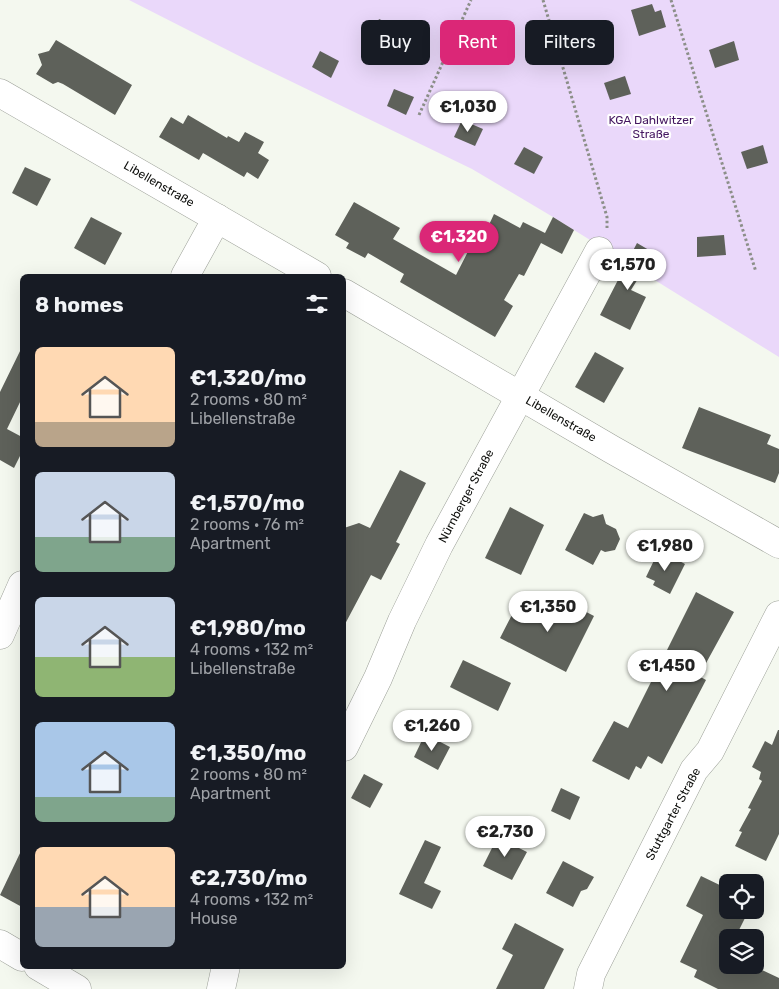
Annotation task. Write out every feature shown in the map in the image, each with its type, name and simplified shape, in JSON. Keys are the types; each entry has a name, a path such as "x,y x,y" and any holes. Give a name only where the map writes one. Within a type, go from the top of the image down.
{"street":[{"name":"Libellenstraße","path":"0,92 314,274"},
{"path":"186,274 217,218"},
{"name":"Nürnberger Straße","path":"346,743 439,545 599,251"},
{"name":"Libellenstraße","path":"346,294 779,544"},
{"path":"0,635 20,590"},
{"name":"Stuttgarter Straße","path":"588,989 591,974 672,812 694,770 710,751 779,615"},
{"path":"0,944 20,956"},
{"path":"43,969 77,989"},
{"path":"221,989 225,969"}],"path":[{"path":"420,115 471,0"},
{"path":"543,0 607,217 606,235 599,251"},
{"path":"671,0 756,272"}],"green space":[{"name":"KGA Dahlwitzer Straße","path":"129,0 779,0 779,357 472,169 255,64"}],"building":[{"path":"652,4 655,12 661,10 666,27 639,36 631,10"},
{"path":"56,40 132,85 115,115 63,84 58,82 53,84 36,74 42,65 38,54 49,51"},
{"path":"734,41 739,60 715,68 709,50"},
{"path":"320,51 339,61 331,78 312,67"},
{"path":"625,76 631,94 610,100 604,83"},
{"path":"394,89 414,97 406,115 387,106"},
{"path":"188,115 227,138 228,136 239,142 245,132 264,142 258,153 269,160 258,179 247,172 244,177 203,153 199,160 159,137 171,117 183,124"},
{"path":"462,120 483,129 475,146 454,137"},
{"path":"763,145 768,163 747,169 741,152"},
{"path":"524,147 543,157 534,174 514,164"},
{"path":"25,167 51,179 37,206 12,193"},
{"path":"354,202 400,228 393,239 456,275 482,224 488,227 494,214 520,228 523,222 545,233 553,217 574,230 562,254 541,243 524,276 519,274 504,300 513,306 495,337 400,282 404,274 368,253 365,258 346,248 349,243 335,235"},
{"path":"91,217 122,233 105,265 74,248"},
{"path":"724,235 726,255 697,257 697,237"},
{"path":"637,243 654,253 631,290 646,297 630,330 600,315"},
{"path":"20,351 20,402 7,429 20,436 20,456 14,468 0,460 0,392"},
{"path":"595,352 624,368 604,403 575,387"},
{"path":"699,407 771,435 767,444 779,449 779,473 775,483 682,448"},
{"path":"400,470 426,483 396,542 400,544 381,580 371,575 346,622 346,527 359,523 370,528"},
{"path":"510,507 544,525 521,575 485,558"},
{"path":"584,513 593,517 603,514 606,524 616,529 620,539 615,550 605,552 601,550 593,565 565,550"},
{"path":"659,550 685,564 670,594 653,585 655,581 646,577"},
{"path":"696,592 734,612 699,676 706,680 662,764 648,756 641,769 636,766 629,780 592,761 614,721 628,728"},
{"path":"520,599 560,620 569,603 594,616 566,672 500,638"},
{"path":"463,660 511,683 498,711 450,687"},
{"path":"778,730 779,834 766,861 735,846 742,832 739,831 751,809 748,808 762,781 759,779 761,772 752,767 765,741 772,745"},
{"path":"425,734 450,747 438,770 414,757"},
{"path":"364,774 383,784 370,808 351,798"},
{"path":"561,788 580,797 570,820 551,811"},
{"path":"505,838 527,852 512,880 483,866 496,840"},
{"path":"425,840 441,847 424,883 441,891 432,909 399,894"},
{"path":"20,853 20,906 0,895"},
{"path":"563,861 594,877 587,889 581,891 573,907 546,893"},
{"path":"701,876 719,885 719,919 744,919 740,929 719,929 719,974 764,974 764,971 779,978 779,989 718,989 694,977 697,970 680,962 703,915 686,906"},
{"path":"515,923 564,949 544,989 496,989 513,955 502,949"}]}
